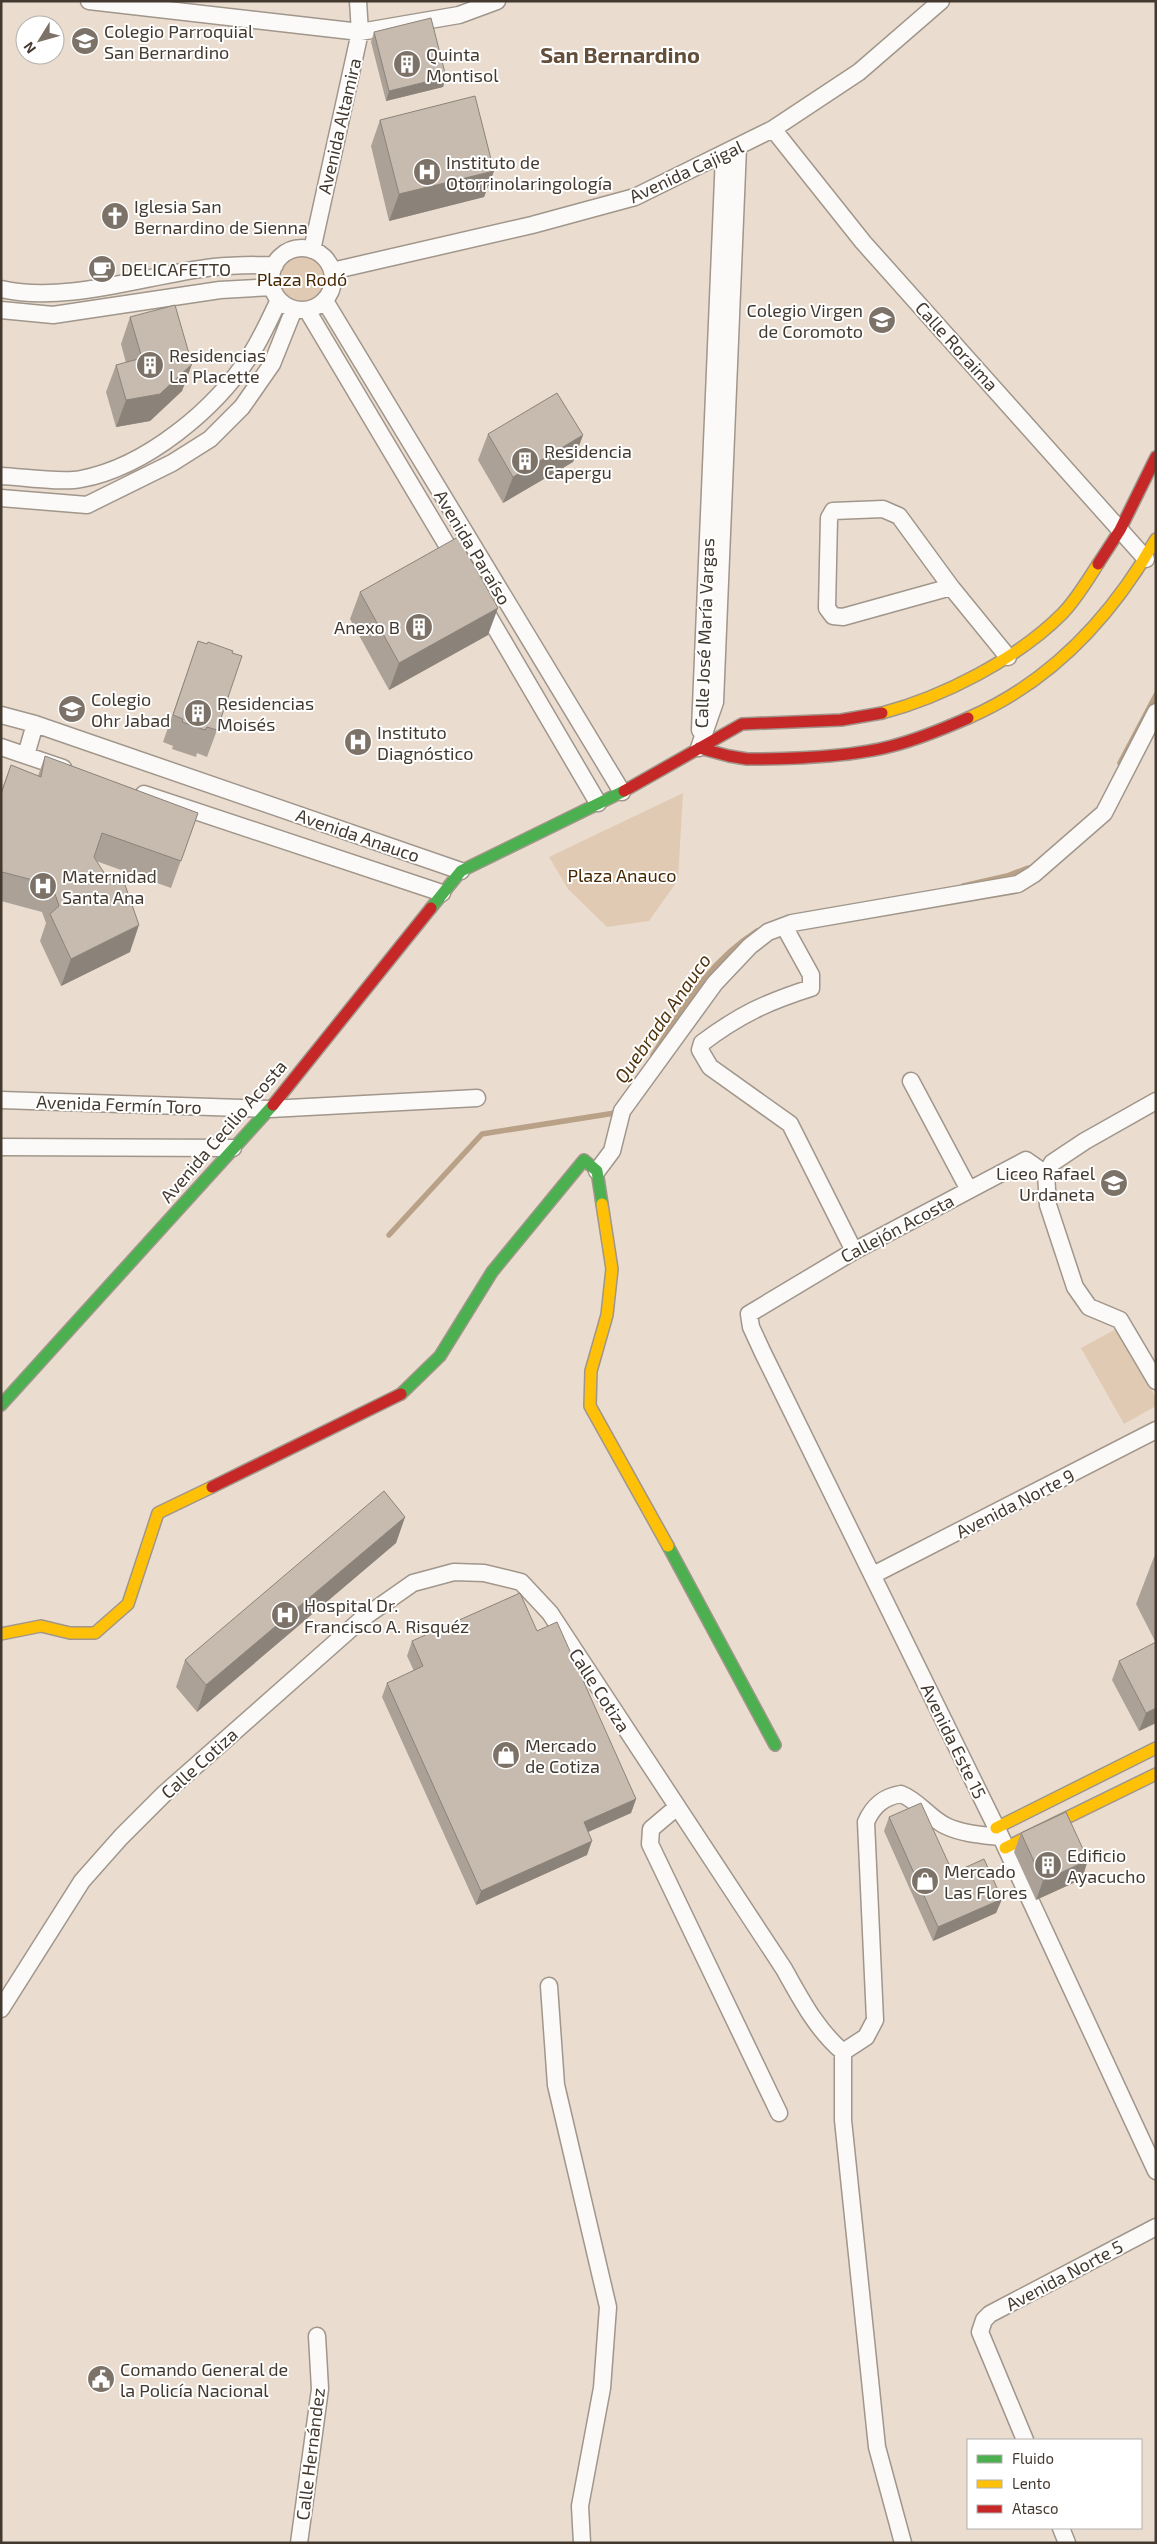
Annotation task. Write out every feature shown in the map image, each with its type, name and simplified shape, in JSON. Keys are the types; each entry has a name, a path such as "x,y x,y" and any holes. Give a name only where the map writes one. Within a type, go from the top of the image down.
{"main road":[{"path":"461,871 622,792 742,724 841,720 884,713 962,683 1008,657 1062,614 1082,589 1120,530 1156,457"},
{"path":"699,748 738,758 845,754 893,746 936,732 978,714 1053,666 1086,638 1131,582 1156,539"},
{"name":"Avenida Cecilio Acosta","path":"1,1405 270,1109 461,871"},
{"path":"1,1634 41,1626 70,1633 95,1633 110,1622 128,1604 158,1513 406,1392 440,1356 492,1272 584,1160 597,1171 612,1269 607,1315 591,1371 590,1406 775,1745"},
{"path":"1001,1838 1156,1748"},
{"path":"1001,1838 1156,1774"}],"street":[{"path":"89,1 360,32 459,15 498,1"},
{"name":"Avenida Altamira","path":"312,250 360,32 358,1"},
{"name":"Avenida Cajigal","path":"332,271 532,225 635,197 773,129 859,72 941,1"},
{"name":"Calle Roraima","path":"773,129 863,242 1146,559"},
{"name":"Calle José María Vargas","path":"699,748 719,444 731,151"},
{"path":"1,476 79,480 114,471 173,436 222,393 251,354 276,293 271,279 275,264 288,252 302,248 312,250 326,260 332,271 332,287 324,301 301,310 272,364 242,407 202,444 126,487 87,505 1,498"},
{"path":"1,289 19,293 49,294 214,268 275,264"},
{"path":"1,310 53,315 220,290 276,293 301,310"},
{"name":"Avenida Paraíso","path":"324,301 622,792"},
{"name":"Avenida Paraíso","path":"301,310 469,583 598,803"},
{"path":"951,587 843,617 833,616 827,608 828,518 833,511 883,510 893,512 907,526 951,587 1008,657"},
{"path":"597,1171 612,1151 622,1111 715,983 750,946 768,932 784,926 1018,884 1034,874 1104,813 1156,712"},
{"name":"Avenida Anauco","path":"1,715 35,724 461,871"},
{"path":"26,755 35,724"},
{"path":"1,747 82,774"},
{"name":"Avenida Anauco","path":"130,789 442,893"},
{"path":"784,926 811,975 811,988 774,999 748,1012 702,1044 700,1050 710,1068 790,1124 854,1251"},
{"path":"911,1081 969,1190"},
{"name":"Avenida Fermín Toro","path":"1,1100 270,1109 476,1098"},
{"path":"1156,1101 1085,1141 1052,1163 1046,1174 1048,1206 1075,1287 1089,1307 1120,1320 1156,1382"},
{"path":"1,1147 233,1148"},
{"name":"Callejón Acosta","path":"750,1314 854,1251 1026,1160 1046,1174"},
{"name":"Avenida Este 15","path":"750,1314 751,1327 763,1353 1001,1838 1156,2171"},
{"name":"Avenida Norte 9","path":"873,1575 1156,1430"},
{"name":"Calle Cotiza","path":"1,2009 82,1881 121,1837 165,1793 363,1618 413,1583 454,1572 484,1573 521,1582 550,1613 784,1969 816,2024 826,2038 843,2052"},
{"path":"903,2543 877,2447 843,2120 843,2052 866,2038 875,2020 866,1822 879,1802 901,1794 913,1798 946,1826 966,1833 1001,1838"},
{"path":"676,1807 651,1829 650,1844 779,2113"},
{"path":"549,1986 556,2085 608,2307 602,2388 580,2506 582,2543"},
{"name":"Avenida Norte 5","path":"1025,2439 980,2332 984,2320 990,2314 1156,2227"},
{"name":"Calle Hernández","path":"299,2543 320,2389 317,2336"},
{"path":"1061,2529 1067,2543"}],"green space":[{"name":"Plaza Rodó","path":"302,252 312,254 321,260 327,269 329,279 327,289 321,298 312,304 302,306 292,304 283,298 277,289 275,279 277,269 283,260 292,254"},
{"name":"Plaza Anauco","path":"683,793 678,880 649,921 607,927 568,889 549,857"},
{"path":"1116,1329 1156,1398 1156,1406 1124,1424 1081,1348"}],"building":[{"name":"Quinta Montisol","path":"431,18 446,77 389,91 374,32"},
{"path":"475,96 494,171 399,194 380,120"},
{"path":"175,305 192,364 160,394 126,400 116,365 142,358 130,317"},
{"path":"557,393 583,435 513,477 488,434"},
{"name":"Anexo B","path":"458,537 498,608 399,663 360,592"},
{"name":"Residencias Moisés","path":"198,641 207,644 208,642 242,656 217,730 207,727 205,730 182,722 183,719 173,715"},
{"name":"Maternidad Santa Ana","path":"45,756 198,813 181,861 102,833 94,857 108,879 124,882 139,925 71,959 50,914 59,906 52,885 2,872 1,876 1,794 11,765 41,777"},
{"path":"384,1491 405,1517 206,1685 185,1660"},
{"name":"Mercado de Cotiza","path":"520,1593 537,1631 557,1622 636,1799 584,1822 592,1841 481,1891 387,1683 423,1666 412,1641"},
{"path":"1156,1642 1156,1708 1146,1713 1119,1661"},
{"name":"Mercado Las Flores","path":"921,1803 953,1873 984,1859 1002,1899 938,1927 889,1817"},
{"path":"1066,1812 1088,1860 1043,1881 1021,1833"}],"waterway":[{"name":"Quebrada Anauco","path":"1120,763 1156,695"},
{"name":"Quebrada Anauco","path":"963,886 1007,876 1028,868"},
{"name":"Quebrada Anauco","path":"653,1055 686,1003 710,972 724,957 757,931"},
{"name":"Quebrada Anauco","path":"389,1235 482,1134 615,1113 618,1109"}],"traffic: fast":[{"path":"431,908 461,871 624,791"},
{"path":"1,1405 273,1105"},
{"path":"401,1394 440,1356 492,1272 584,1160 597,1171 602,1204"},
{"path":"668,1546 775,1745"}],"traffic: slow":[{"path":"968,718 1026,686 1077,644 1120,594 1156,539"},
{"path":"882,713 954,687 1001,661 1023,646 1044,631 1067,609 1098,564"},
{"path":"602,1204 612,1269 607,1315 591,1371 590,1406 668,1546"},
{"path":"1,1634 41,1626 70,1633 95,1633 128,1604 158,1513 212,1487"},
{"path":"996,1828 1156,1748"},
{"path":"1005,1848 1156,1774"}],"traffic: jam":[{"path":"1098,564 1120,530 1156,457"},
{"path":"624,791 742,724 841,720 882,713"},
{"path":"699,748 747,759 801,758 858,753 876,750 931,734 968,718"},
{"path":"273,1105 431,908"},
{"path":"212,1487 401,1394"}],"place":[{"name":"Colegio Parroquial San Bernardino","path":"85,41"},
{"name":"Quinta Montisol","path":"407,64"},
{"name":"Instituto de Otorrinolaringología","path":"427,172"},
{"name":"Iglesia San Bernardino de Sienna","path":"115,216"},
{"name":"DELICAFETTO","path":"102,269"},
{"name":"Colegio Virgen de Coromoto","path":"882,320"},
{"name":"Residencias La Placette","path":"150,365"},
{"name":"Residencia Capergu","path":"525,461"},
{"name":"Anexo B","path":"419,627"},
{"name":"Colegio Ohr Jabad","path":"72,709"},
{"name":"Residencias Moisés","path":"198,713"},
{"name":"Instituto Diagnóstico","path":"358,742"},
{"name":"Maternidad Santa Ana","path":"43,886"},
{"name":"Liceo Rafael Urdaneta","path":"1114,1183"},
{"name":"Hospital Dr. Francisco A. Risquéz","path":"285,1615"},
{"name":"Mercado de Cotiza","path":"506,1755"},
{"name":"Edificio Ayacucho","path":"1048,1865"},
{"name":"Mercado Las Flores","path":"925,1881"},
{"name":"Comando General de la Policía Nacional","path":"101,2379"}],"district":[{"name":"San Bernardino","path":"620,54"}]}
